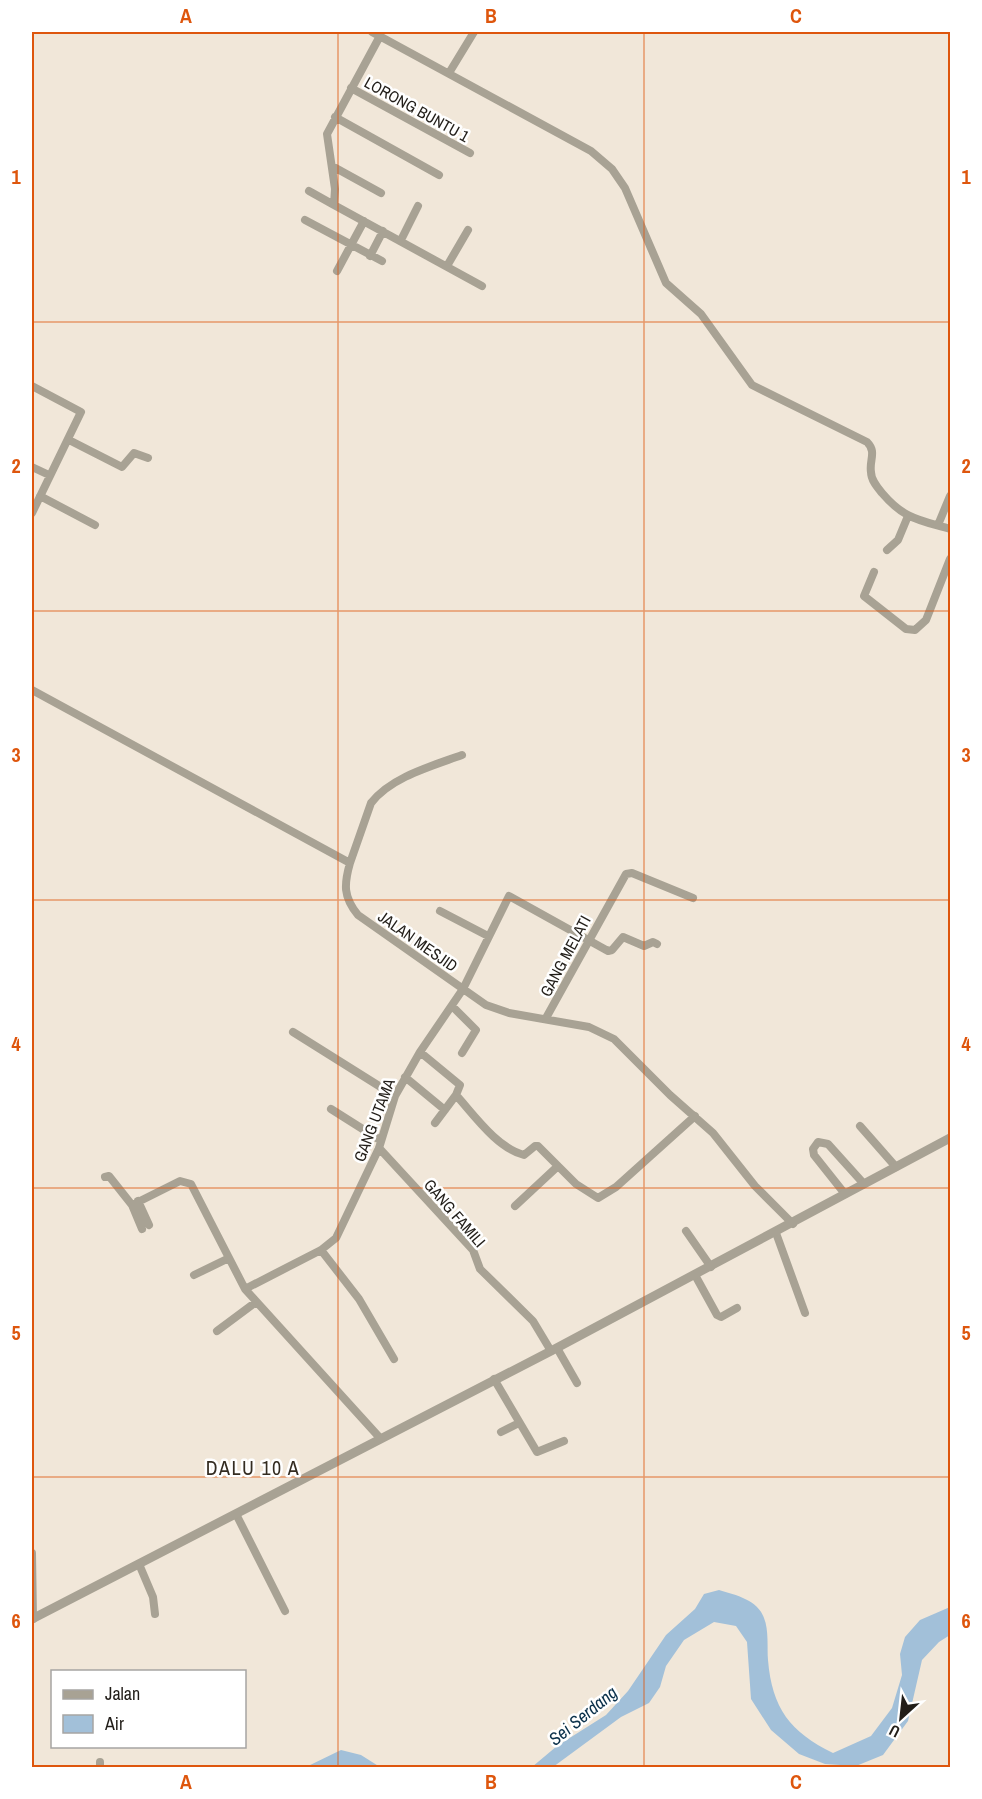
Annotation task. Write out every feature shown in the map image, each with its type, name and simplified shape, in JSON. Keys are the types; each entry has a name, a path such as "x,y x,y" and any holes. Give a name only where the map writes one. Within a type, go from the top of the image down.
{"street":[{"path":"372,32 578,142 612,169 625,188 666,283 701,314 749,382 763,392 867,442 873,452 871,473 874,482 896,509 908,516 951,530"},
{"path":"449,73 474,32"},
{"path":"334,205 332,166 327,134 380,36"},
{"name":"LORONG BUNTU 1","path":"351,88 470,153"},
{"path":"335,117 439,176"},
{"path":"332,166 381,193"},
{"path":"309,191 482,286"},
{"path":"400,240 418,206"},
{"path":"305,220 381,261"},
{"path":"337,271 364,221"},
{"path":"447,266 468,230"},
{"path":"370,256 384,231"},
{"path":"32,386 81,412 32,513"},
{"path":"69,440 122,467 134,453 148,458"},
{"path":"32,468 49,475"},
{"path":"40,496 95,525"},
{"path":"938,525 951,496"},
{"path":"887,550 898,540 908,516"},
{"path":"874,572 864,596 906,629 915,630 926,620 951,559"},
{"path":"32,690 350,863"},
{"name":"JALAN MESJID","path":"462,755 421,771 377,795 371,803 344,886 348,900 358,915 463,989 500,1011 589,1027 607,1035 726,1147 755,1186 794,1224"},
{"name":"GANG MELATI","path":"546,1018 623,877 629,872 693,898"},
{"name":"GANG UTAMA","path":"245,1288 321,1250 329,1245 339,1232 380,1144 395,1096 420,1052 463,989 508,896 588,941"},
{"path":"440,912 488,936"},
{"path":"588,941 610,951 623,937 644,946 653,942 657,944"},
{"path":"452,1006 476,1030 462,1053"},
{"path":"294,1032 395,1096"},
{"path":"420,1052 460,1085 456,1095 435,1123"},
{"path":"405,1077 445,1110"},
{"path":"456,1095 487,1128 514,1151 524,1155 537,1146 585,1191 601,1198 694,1116"},
{"name":"GANG FAMILI","path":"331,1109 380,1144 473,1250 480,1269 533,1321 577,1383"},
{"path":"860,1126 896,1167"},
{"path":"33,1553 32,1619 794,1224 845,1194 951,1138"},
{"path":"845,1194 814,1155 813,1149 818,1142 824,1141 832,1147 864,1184"},
{"path":"515,1206 558,1166"},
{"path":"105,1177 109,1176 135,1203 145,1227"},
{"path":"135,1203 180,1181 188,1182 245,1288 380,1438"},
{"path":"686,1231 711,1267"},
{"path":"776,1233 805,1314"},
{"path":"321,1250 359,1299 394,1359"},
{"path":"194,1275 229,1258"},
{"path":"695,1275 717,1315 721,1317 737,1308"},
{"path":"217,1331 256,1302"},
{"path":"494,1379 537,1453 564,1441"},
{"path":"501,1432 519,1423"},
{"path":"236,1514 285,1611"},
{"path":"139,1564 153,1597 155,1614"}],"water":[{"path":"719,1590 746,1599 761,1612 767,1628 770,1677 779,1705 786,1717 805,1736 833,1753 871,1736 892,1708 902,1675 900,1654 905,1637 920,1620 950,1607 950,1635 939,1642 922,1660 908,1721 883,1755 856,1766 825,1764 799,1754 771,1730 751,1699 747,1642 736,1626 714,1622 684,1640 666,1666 660,1687 649,1703 621,1717 553,1767 532,1767 557,1746 606,1715 628,1691 666,1635 695,1609 704,1594"},
{"path":"341,1750 361,1755 380,1767 306,1767"}],"district":[{"name":"DALU 10 A","path":"253,1468"}],"water label":[{"name":"Sei Serdang","path":"583,1716"}]}
